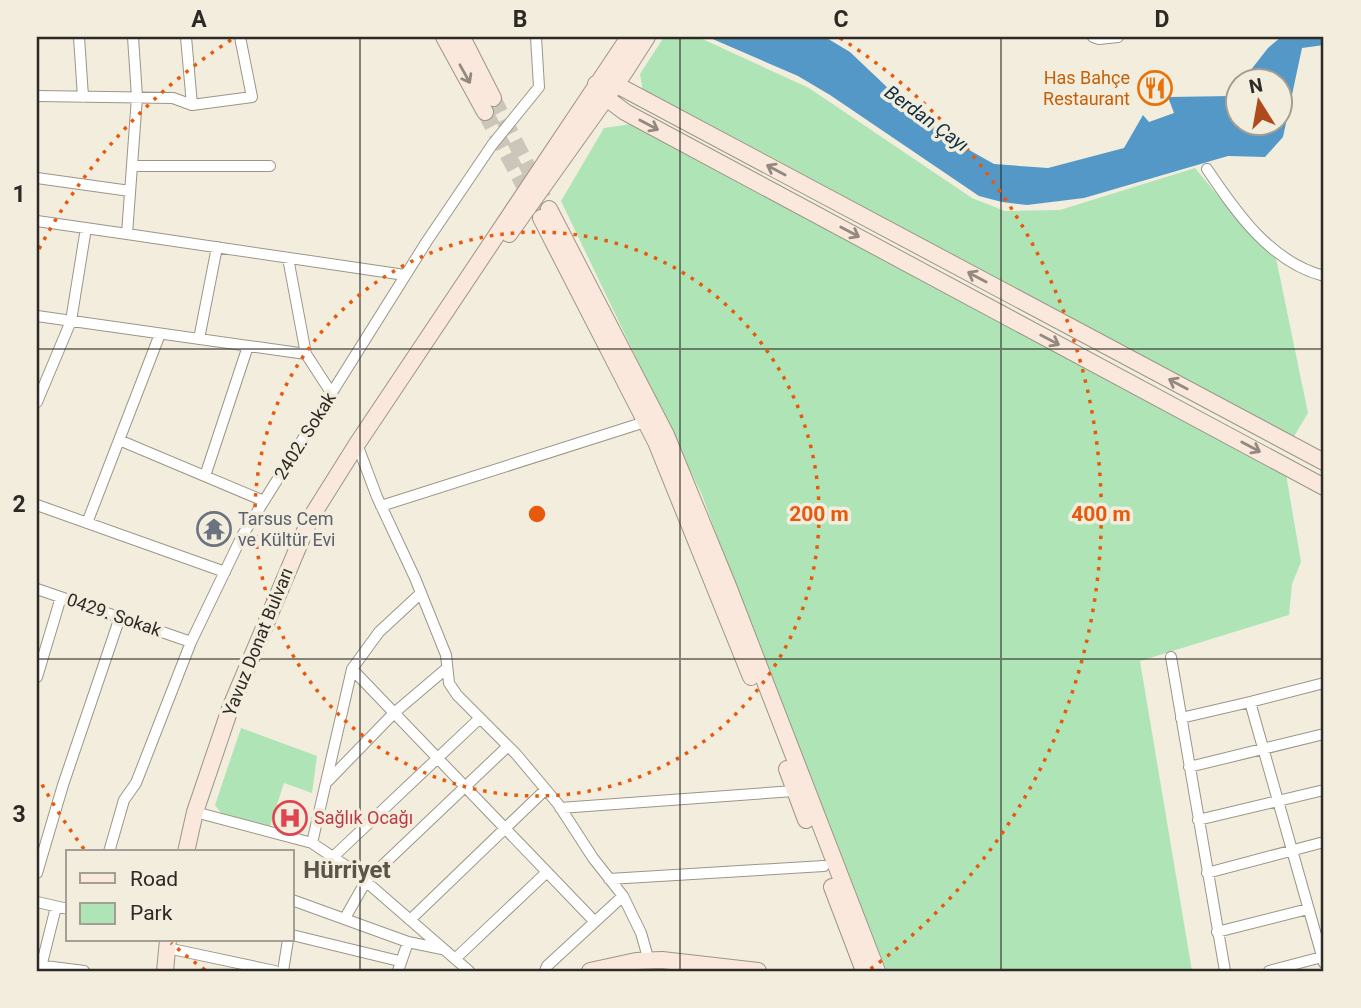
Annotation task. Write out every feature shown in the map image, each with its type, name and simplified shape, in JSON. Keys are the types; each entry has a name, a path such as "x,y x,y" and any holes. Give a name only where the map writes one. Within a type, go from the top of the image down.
{"street":[{"path":"79,37 83,97"},
{"path":"127,234 137,97 133,37"},
{"path":"186,37 192,105"},
{"path":"37,96 173,98 192,105 252,97 240,37"},
{"path":"444,37 489,104 462,37"},
{"name":"2402. Sokak","path":"110,850 124,800 136,783 191,642 242,536 405,275 492,145 539,87 536,37"},
{"path":"605,89 629,37"},
{"path":"605,89 647,37"},
{"path":"1093,37 1118,37"},
{"path":"605,89 1324,462"},
{"path":"605,89 649,125 1324,487"},
{"name":"Yavuz Donat Bulvarı","path":"186,850 195,812 231,706 310,519 357,444 372,437 542,176 605,89"},
{"path":"132,166 270,166"},
{"path":"1207,169 1256,234 1287,259 1324,276"},
{"path":"542,176 639,370 728,586 877,971"},
{"path":"37,178 130,191"},
{"path":"666,435 545,213 645,422 717,589 864,971"},
{"path":"37,221 405,275"},
{"path":"37,402 71,321 86,228"},
{"path":"199,339 217,247"},
{"path":"288,258 306,354 331,394"},
{"path":"37,316 306,354"},
{"path":"87,523 160,334"},
{"path":"205,476 248,346"},
{"path":"381,506 645,422"},
{"path":"119,440 264,501"},
{"path":"357,444 446,655 449,682 457,695 508,746 560,808 623,896 641,933 640,964"},
{"path":"37,505 225,572"},
{"name":"0429. Sokak","path":"37,589 191,642"},
{"path":"312,843 352,669 379,632 420,594"},
{"path":"37,677 61,597"},
{"path":"37,873 63,785 120,617"},
{"path":"1171,657 1225,971"},
{"path":"326,783 394,713 447,668"},
{"path":"352,669 595,922"},
{"path":"1181,718 1324,683"},
{"path":"1250,702 1323,960 1269,971"},
{"path":"333,857 480,718"},
{"path":"1189,767 1324,734"},
{"path":"345,918 366,881 508,746"},
{"path":"1198,820 1324,789"},
{"path":"410,920 545,790"},
{"path":"560,808 794,791"},
{"path":"195,812 312,843 366,881 469,971"},
{"path":"1207,873 1324,842"},
{"path":"609,879 824,866"},
{"path":"455,959 547,872"},
{"path":"545,971 547,966 623,896"},
{"path":"37,902 66,909"},
{"path":"294,903 345,918 408,942 444,949"},
{"path":"56,907 39,968 84,971"},
{"path":"1217,932 1308,909"},
{"path":"294,935 398,966 408,942"},
{"path":"283,971 288,942"},
{"path":"164,971 168,944 275,971"},
{"path":"590,971 640,964 757,971"}],"green space":[{"path":"664,37 698,37 809,88 972,198 1005,211 1060,210 1195,168 1229,209 1276,258 1308,413 1293,438 643,92 640,74"},
{"path":"631,124 1286,474 1301,562 1292,584 1289,615 1140,661 1192,971 887,971 799,761 702,495 561,201 604,128"},
{"path":"241,728 317,756 312,793 284,783 270,826 222,814 215,805"}],"water":[{"path":"708,37 825,37 850,52 910,109 955,142 994,164 1048,168 1124,148 1143,115 1149,122 1174,113 1168,97 1224,96 1224,136 1283,136 1265,157 1228,156 1084,198 1027,205 1002,202 979,196 798,76"},
{"path":"1281,37 1324,37 1324,45 1302,48 1294,85 1294,66 1254,66"}],"tunnel":[{"path":"493,98 549,209"},
{"path":"485,112 541,218"}],"place":[{"name":"Has Bahçe Restaurant","path":"1155,88"},
{"name":"Tarsus Cem ve Kültür Evi","path":"214,529"},
{"name":"Sağlık Ocağı","path":"290,818"}],"district":[{"name":"Hürriyet","path":"347,870"}],"water label":[{"name":"Berdan Çayı","path":"927,118"}]}
